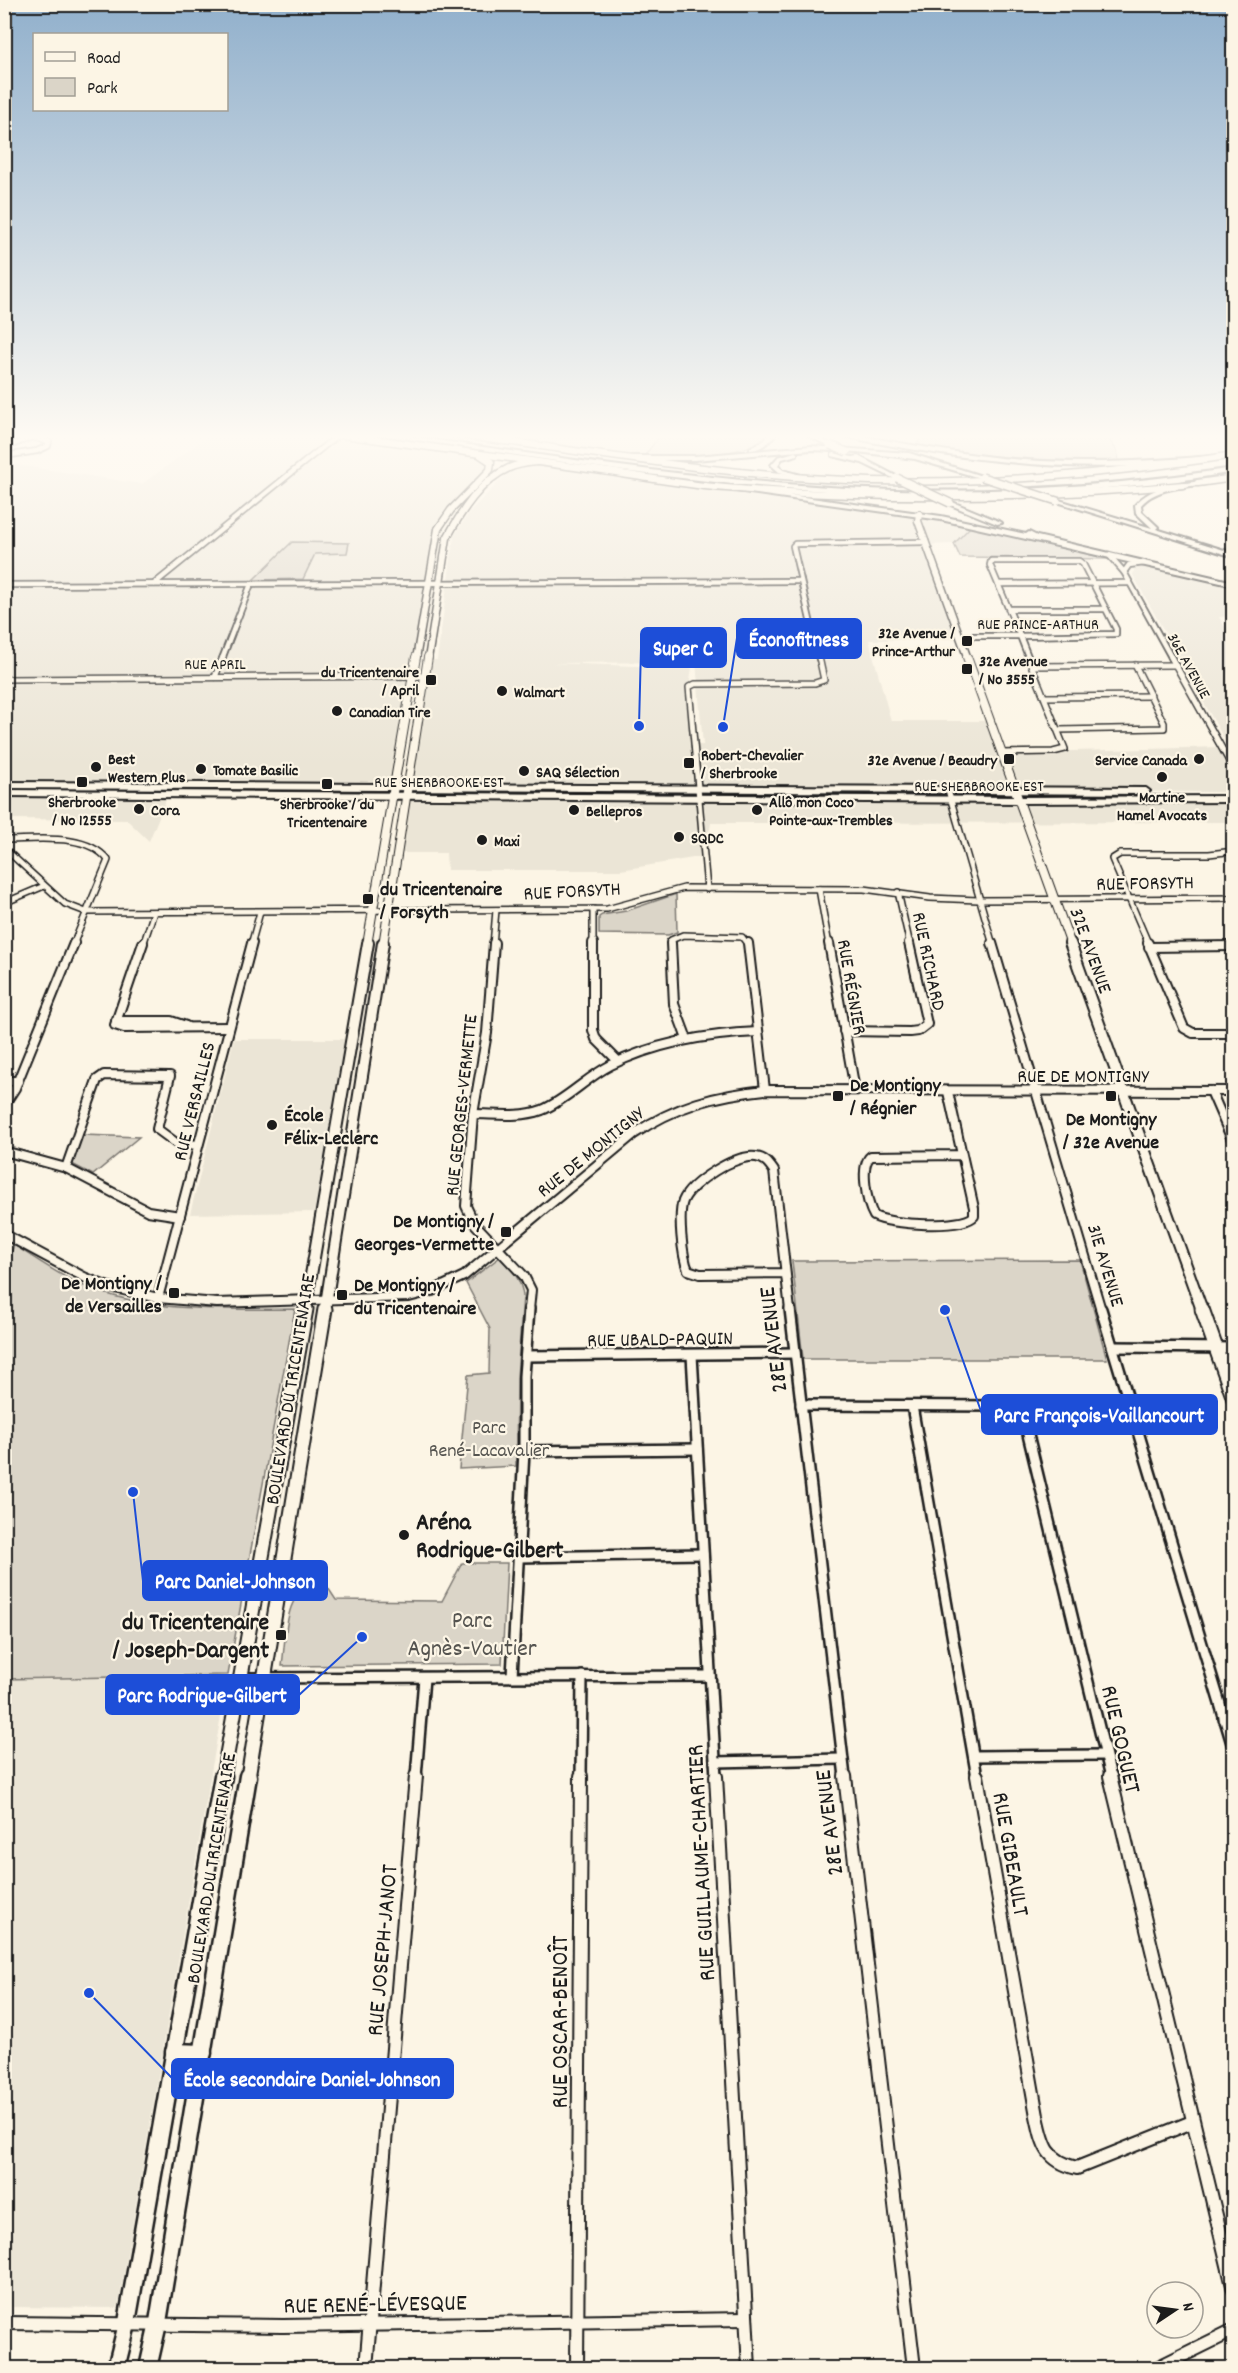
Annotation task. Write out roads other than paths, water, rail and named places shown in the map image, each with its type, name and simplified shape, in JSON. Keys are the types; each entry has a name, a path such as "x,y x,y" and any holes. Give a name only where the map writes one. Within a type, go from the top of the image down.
{"main road":[{"path":"1064,545 1233,584"},
{"path":"1200,545 1233,555"},
{"name":"RUE SHERBROOKE EST","path":"5,788 393,791 615,788 699,793 949,795 1233,792"},
{"path":"514,796 529,788"},
{"path":"606,797 615,788"},
{"name":"RUE SHERBROOKE EST","path":"406,791 606,797 699,793"},
{"name":"RUE SHERBROOKE EST","path":"1017,795 1233,799"}],"street":[{"path":"154,584 202,545"},
{"name":"BOULEVARD DU TRICENTENAIRE","path":"116,2368 126,2328 307,1301 436,545"},
{"name":"BOULEVARD DU TRICENTENAIRE","path":"148,2368 157,2328 297,1481 446,545"},
{"path":"707,888 689,687 695,684 815,683 824,680 794,545"},
{"name":"32E AVENUE","path":"927,545 1233,1399"},
{"name":"36E AVENUE","path":"1109,555 1124,572 1233,770"},
{"path":"1002,753 1063,751 1065,746 990,565 991,561 1079,561 1083,564 1106,609 1009,609"},
{"path":"1124,572 1129,566 1144,563"},
{"path":"4,585 801,581"},
{"path":"998,584 1130,583"},
{"path":"215,677 251,584"},
{"name":"RUE PRINCE-ARTHUR","path":"960,636 1116,634 1116,629 1106,609"},
{"path":"1058,730 1164,728 1164,723 1135,665"},
{"path":"1032,666 1175,665"},
{"name":"RUE APRIL","path":"4,679 426,676"},
{"path":"1044,697 1151,696"},
{"name":"31E AVENUE","path":"949,795 1035,1092 1229,1719 1233,1750"},
{"path":"4,840 74,842 92,845 105,853 108,860 18,1081 4,1106"},
{"path":"11,854 13,847 24,841"},
{"name":"RUE FORSYTH","path":"4,848 65,904 86,912 593,909 618,908 672,889 707,888 898,892 930,898 978,900 1233,898"},
{"path":"1233,851 1113,857 1113,862 1182,1025 1189,1031 1233,1033"},
{"path":"4,903 44,886"},
{"name":"RUE RÉGNIER","path":"819,889 855,1090"},
{"name":"RUE RICHARD","path":"844,1031 910,1032 918,1031 927,1024 898,892"},
{"path":"593,909 593,1030 596,1039 618,1061"},
{"name":"RUE GEORGES-VERMETTE","path":"496,910 487,1033 473,1114 466,1206 474,1223 524,1275 531,1290 512,1676"},
{"path":"154,912 116,1021 171,1021 191,1028 229,1027"},
{"name":"RUE VERSAILLES","path":"158,1298 260,912"},
{"path":"687,1038 674,1004 671,940 678,936 736,936 746,939 765,1090"},
{"path":"1149,947 1233,946"},
{"path":"473,1114 520,1114 543,1110 583,1081 618,1061 645,1050 687,1038 722,1033 758,1032"},
{"path":"66,1168 97,1080 104,1075 170,1076 156,1129 176,1143 198,1145"},
{"path":"4,1081 18,1081"},
{"name":"RUE DE MONTIGNY","path":"4,1234 84,1277 106,1286 158,1298 217,1303 409,1297 432,1291 464,1276 655,1119 699,1099 765,1090 1233,1091"},
{"path":"1211,1091 1233,1144"},
{"path":"948,1092 974,1216 971,1220 955,1223 893,1222 882,1220 871,1210 865,1168 867,1159 871,1156 961,1155"},
{"path":"4,1151 66,1168 148,1211 180,1216"},
{"name":"28E AVENUE","path":"785,1273 700,1274 688,1270 684,1260 681,1211 685,1197 709,1175 728,1164 748,1158 763,1160 769,1163 774,1171 914,2368"},
{"path":"1113,1347 1233,1348"},
{"name":"RUE UBALD-PAQUIN","path":"526,1356 795,1353"},
{"name":"RUE GUILLAUME-CHARTIER","path":"692,1355 749,2368"},
{"path":"288,1404 309,1403"},
{"name":"RUE GOGUET","path":"801,1405 1000,1406 1016,1409 1021,1414 1233,2290"},
{"name":"RUE GIBEAULT","path":"912,1406 1033,2092 1045,2147 1052,2158 1063,2166 1077,2168 1192,2122"},
{"path":"524,1450 697,1449"},
{"path":"274,1481 297,1481"},
{"path":"518,1557 703,1554"},
{"path":"256,1583 280,1583"},
{"name":"RUE OSCAR-BENOÎT","path":"577,2368 582,1676"},
{"path":"239,1678 710,1676"},
{"name":"RUE JOSEPH-JANOT","path":"366,2368 424,1678"},
{"path":"974,1756 1104,1755"},
{"path":"715,1762 842,1759"},
{"path":"174,2052 202,2053"},
{"name":"RUE RENÉ-LÉVESQUE","path":"4,2323 126,2328 370,2327 746,2319"},
{"path":"1157,2368 1233,2330"}],"place":[{"name":"32e Avenue / Prince-Arthur","path":"967,641"},
{"name":"32e Avenue / No 3555","path":"967,669"},
{"name":"du Tricentenaire / April","path":"431,680"},
{"name":"Walmart","path":"502,691"},
{"name":"Canadian Tire","path":"337,711"},
{"name":"Super C","path":"639,726"},
{"name":"Éconofitness","path":"723,727"},
{"name":"32e Avenue / Beaudry","path":"1009,759"},
{"name":"Service Canada","path":"1199,759"},
{"name":"Robert-Chevalier / Sherbrooke","path":"689,763"},
{"name":"Best Western Plus","path":"96,767"},
{"name":"Tomate Basilic","path":"201,769"},
{"name":"SAQ Sélection","path":"524,771"},
{"name":"Martine Hamel Avocats","path":"1162,777"},
{"name":"Sherbrooke / No 12555","path":"82,782"},
{"name":"Sherbrooke / du Tricentenaire","path":"327,784"},
{"name":"Cora","path":"139,809"},
{"name":"Bellepros","path":"574,810"},
{"name":"Allô mon Coco Pointe-aux-Trembles","path":"757,810"},
{"name":"SQDC","path":"679,837"},
{"name":"Maxi","path":"482,840"},
{"name":"du Tricentenaire / Forsyth","path":"368,899"},
{"name":"De Montigny / Régnier","path":"838,1096"},
{"name":"De Montigny / 32e Avenue","path":"1111,1096"},
{"name":"École Félix-Leclerc","path":"272,1125"},
{"name":"De Montigny / Georges-Vermette","path":"506,1232"},
{"name":"De Montigny / de Versailles","path":"174,1293"},
{"name":"De Montigny / du Tricentenaire","path":"342,1295"},
{"name":"Parc François-Vaillancourt","path":"945,1310"},
{"name":"Parc Daniel-Johnson","path":"133,1492"},
{"name":"Aréna Rodrigue-Gilbert","path":"404,1535"},
{"name":"du Tricentenaire / Joseph-Dargent","path":"281,1635"},
{"name":"Parc Rodrigue-Gilbert","path":"362,1637"},
{"name":"École secondaire Daniel-Johnson","path":"89,1993"}],"park label":[{"name":"Parc René-Lacavalier","path":"489,1438"},
{"name":"Parc Agnès-Vautier","path":"472,1633"}]}
